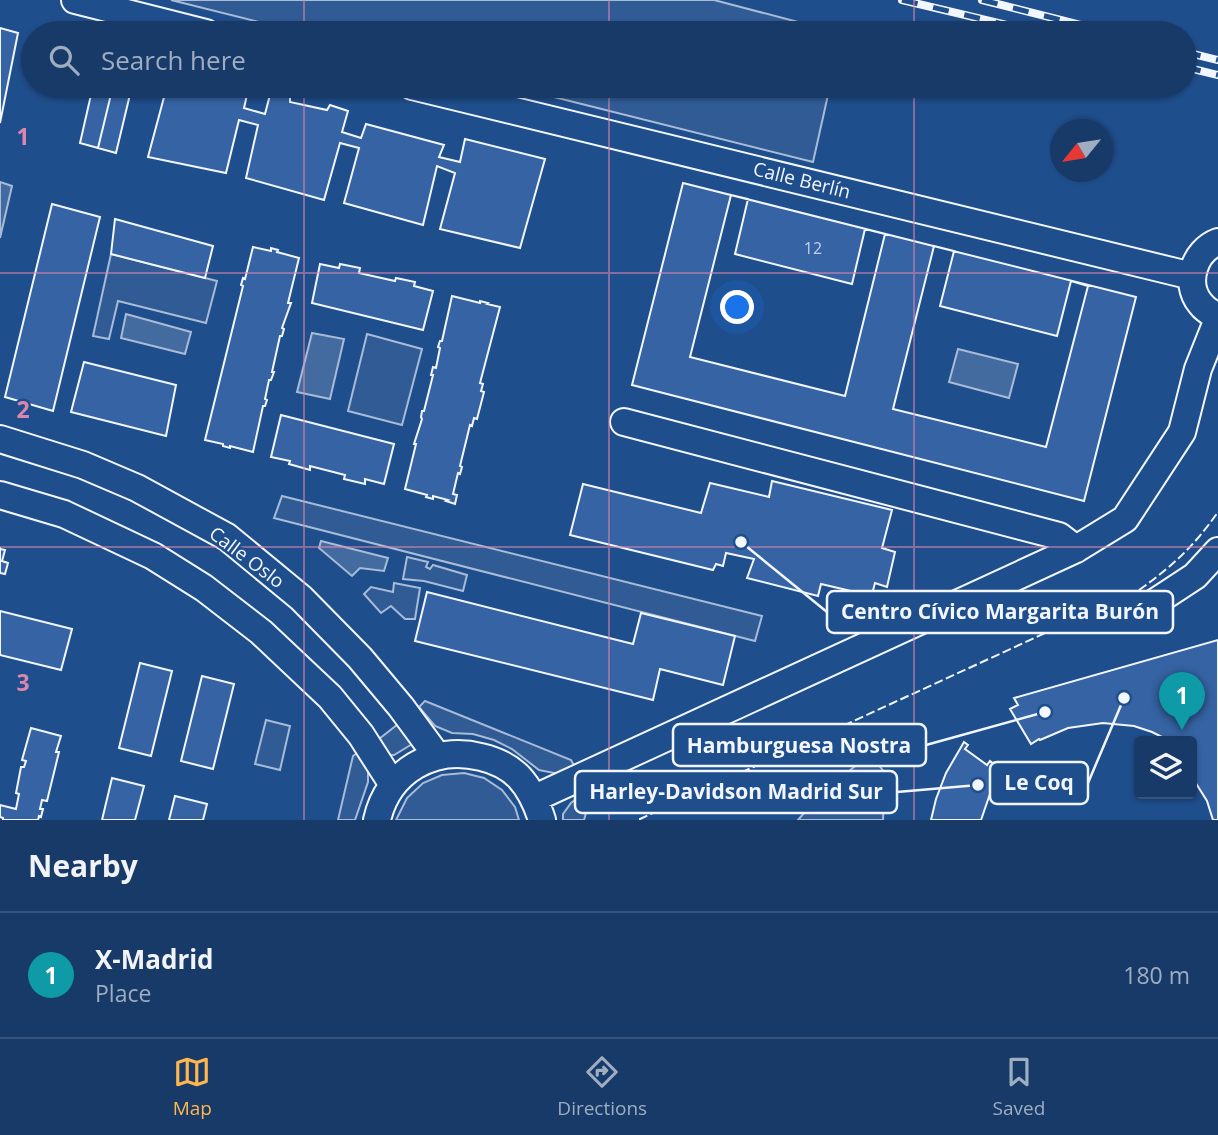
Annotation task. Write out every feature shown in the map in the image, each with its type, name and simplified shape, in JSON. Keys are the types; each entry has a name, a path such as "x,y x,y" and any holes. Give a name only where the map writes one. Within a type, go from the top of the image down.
{"street":[{"path":"75,0 158,21"},
{"name":"Calle Berlín","path":"461,98 1192,276"},
{"path":"377,820 380,807 393,785 412,766 437,756 465,753 493,760 517,776 538,809 1076,549 1125,519 1182,432 1208,364 1218,318 1198,301 1192,276 1195,263 1202,252 1218,242"},
{"path":"624,422 1059,536 1076,549"},
{"name":"Calle Oslo","path":"0,439 94,469 137,488 227,537 301,598 360,657 437,756"},
{"path":"0,495 64,514 153,556 204,588 261,632 330,697 361,735 393,785"},
{"path":"1137,614 1195,576 1218,551"}],"shaded area":[{"path":"171,0 714,0 794,21 255,21"},
{"path":"558,98 827,98 813,162"},
{"path":"0,182 12,186 0,238"},
{"path":"111,254 217,281 206,323 118,301 109,339 93,336"},
{"path":"126,314 191,332 185,354 121,338"},
{"path":"312,333 344,339 330,399 297,392"},
{"path":"367,334 422,349 402,425 348,411"},
{"path":"958,349 1018,364 1009,398 949,382"},
{"path":"282,496 762,616 755,641 274,518"},
{"path":"321,541 388,558 384,571 360,568 352,576 319,548"},
{"path":"407,557 428,562 426,567 430,569 433,565 467,575 463,591 424,581 403,579"},
{"path":"394,583 420,588 415,619 405,619 391,606 381,613 364,594 371,587 393,592"},
{"path":"425,701 571,760 576,769 559,774 539,770 512,749 494,740 473,734 452,733 435,726 419,707"},
{"path":"266,720 290,726 280,770 255,764"},
{"path":"402,721 414,743 390,755 379,739"},
{"path":"360,751 368,762 368,782 355,820 338,820 353,756"},
{"path":"866,757 877,763 885,773 883,820 798,820 819,796"},
{"path":"464,773 484,778 502,790 515,807 519,820 396,820 407,798 423,783 442,775"},
{"path":"586,791 590,799 584,820 563,820 563,814 571,803"}],"building":[{"path":"0,28 18,33 0,123"},
{"path":"90,98 110,98 98,148 80,143"},
{"path":"110,98 129,98 116,153 98,148"},
{"path":"164,98 246,98 244,108 265,114 269,98 290,98 290,102 327,110 330,105 348,111 342,132 361,138 366,124 444,145 439,157 460,162 465,139 545,159 520,248 440,229 455,173 437,166 423,225 344,203 359,148 340,143 324,200 246,178 258,125 239,120 226,173 148,157"},
{"path":"683,183 731,195 690,357 845,396 885,234 865,229 852,284 735,254 748,199 934,246 893,409 1046,447 1088,286 1071,281 1057,336 940,306 954,251 1136,297 1084,501 632,385"},
{"path":"52,204 100,217 53,411 5,397"},
{"path":"115,219 213,246 205,278 111,254"},
{"path":"253,247 271,251 271,248 299,258 288,303 291,303 282,328 284,329 280,336 274,372 269,380 267,400 263,406 253,452 205,440 243,286 241,285"},
{"path":"320,264 360,268 359,273 395,281 396,278 415,282 414,286 433,291 423,330 312,303"},
{"path":"452,296 500,307 480,383 483,384 481,391 484,392 477,419 474,418 472,426 470,425 460,466 462,467 453,494 457,495 455,504 405,489"},
{"path":"84,362 176,385 166,436 71,412"},
{"path":"281,415 394,444 384,484 365,479 365,484 344,479 345,475 310,466 310,470 289,464 290,461 271,457"},
{"path":"772,481 892,510 882,548 895,552 887,587 875,583 868,609 848,603 851,591 821,584 818,596 747,578 754,559 726,553 723,566 716,564 713,570 570,535 583,484 701,513 710,483 769,497"},
{"path":"0,549 5,550 2,561 8,563 5,574 0,573"},
{"path":"427,592 633,644 641,613 735,636 723,685 660,669 653,700 415,641"},
{"path":"0,611 72,629 61,670 0,655"},
{"path":"1218,640 1218,820 1213,820 1207,801 1197,785 1197,736 1160,736 1134,726 1103,723 1068,728 1031,744 1010,709 1018,705 1014,698"},
{"path":"140,663 172,671 151,756 119,748"},
{"path":"202,676 234,684 213,769 181,761"},
{"path":"31,728 61,736 47,801 42,800 40,809 43,809 38,820 3,820 0,817 0,805 16,809 21,767 24,767 26,761 22,760"},
{"path":"964,742 968,745 965,749 987,765 990,761 1004,772 991,791 981,820 931,820 946,773"},
{"path":"112,778 144,786 135,820 102,820"},
{"path":"175,796 207,804 203,820 169,820"}],"railway":[{"path":"902,0 990,21"},
{"path":"982,0 1065,21"},
{"path":"1197,55 1218,60"},
{"path":"1197,70 1218,75"}],"fence":[{"path":"640,820 1139,590 1182,555 1218,512"}],"place":[{"name":"Centro Cívico Margarita Burón","path":"741,542"},
{"name":"Le Coq","path":"1124,698"},
{"name":"Hamburguesa Nostra","path":"1045,712"},
{"name":"X-Madrid","path":"1182,730"},
{"name":"Harley-Davidson Madrid Sur","path":"978,785"}]}
